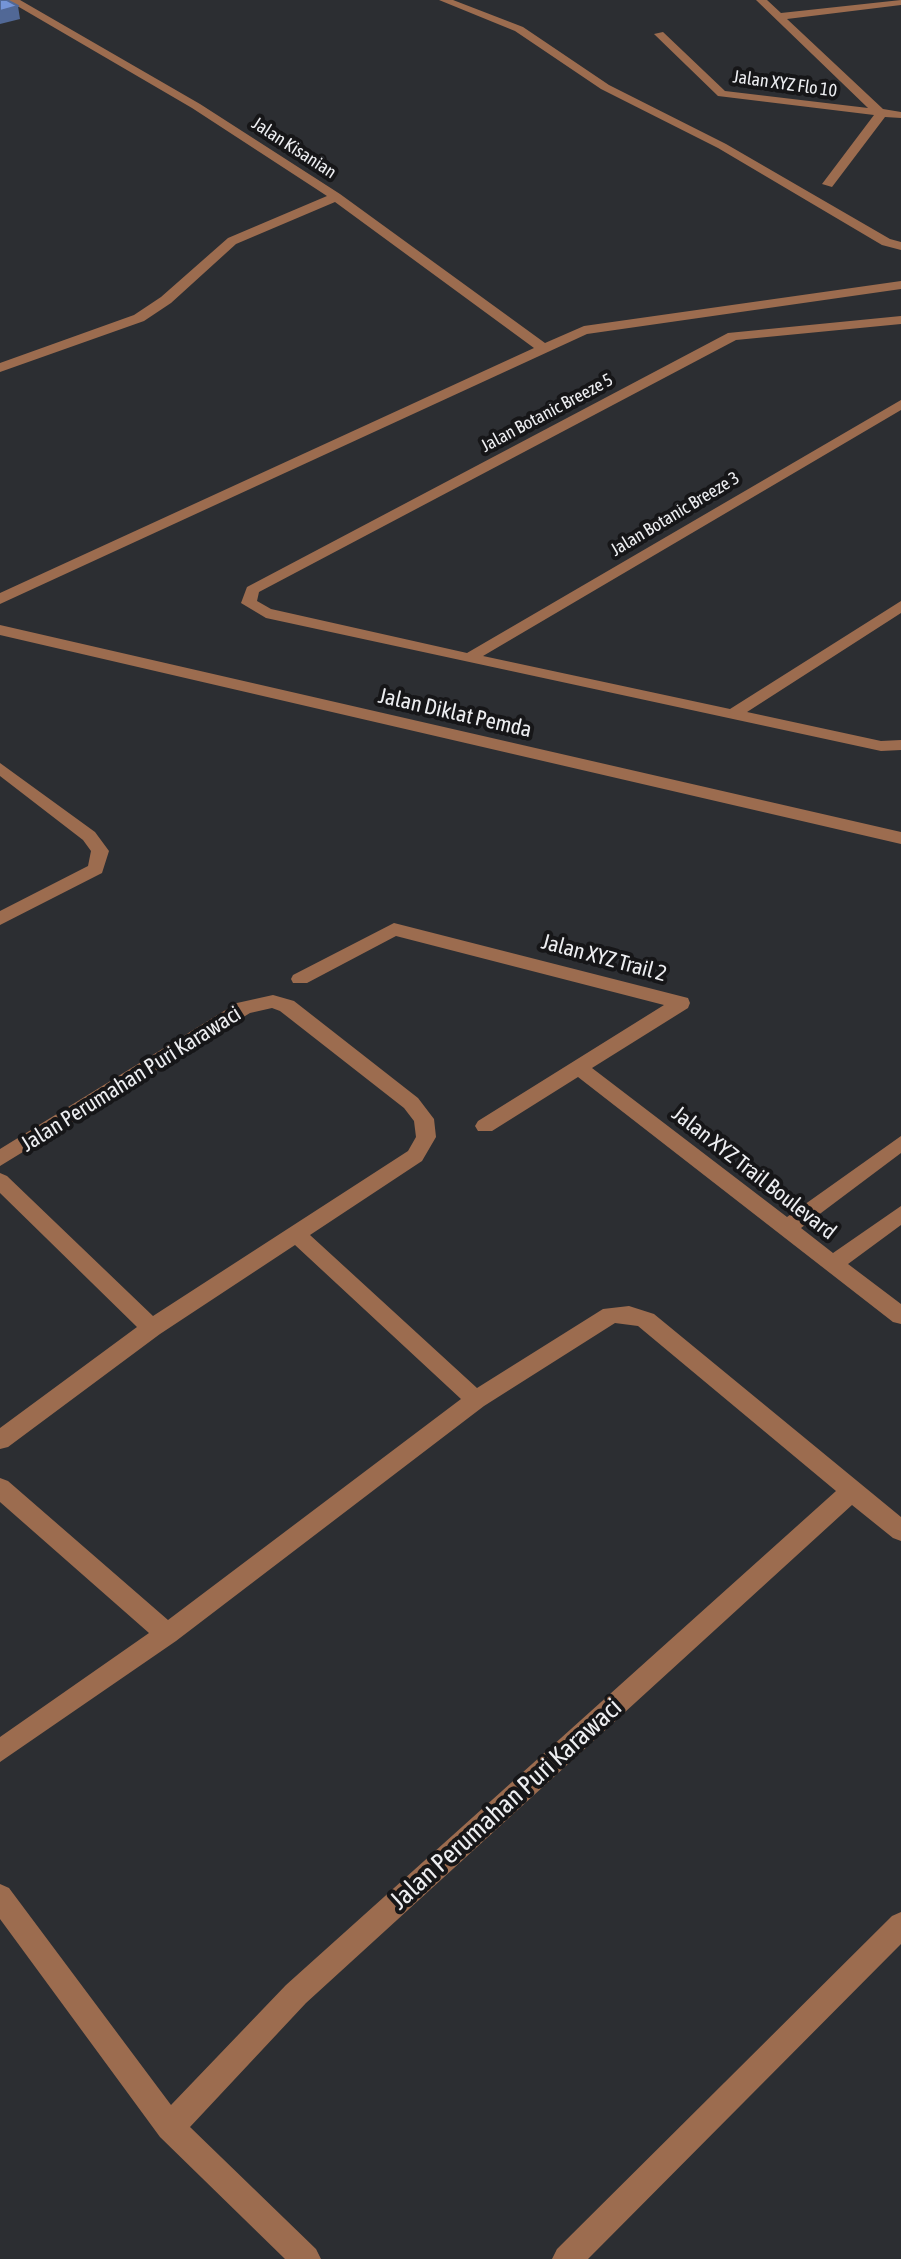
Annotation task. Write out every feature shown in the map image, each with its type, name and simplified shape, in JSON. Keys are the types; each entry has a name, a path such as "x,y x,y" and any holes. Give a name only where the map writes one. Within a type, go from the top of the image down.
{"street":[{"name":"Jalan Kisanian","path":"12,0 196,106 336,197 543,348"},
{"path":"761,0 881,114 828,184"},
{"path":"453,1 519,29 605,87 722,146 886,242 901,246"},
{"path":"778,17 901,2"},
{"name":"Jalan XYZ Flo 10","path":"659,34 722,94 901,115"},
{"path":"0,368 139,318 166,300 232,241 336,197"},
{"path":"0,599 293,467 584,330 901,285"},
{"name":"Jalan Botanic Breeze 5","path":"469,658 266,613 249,603 252,590 733,336 901,320"},
{"name":"Jalan Botanic Breeze 3","path":"469,658 901,404"},
{"path":"732,715 901,606"},
{"name":"Jalan Diklat Pemda","path":"0,630 901,838"},
{"path":"469,658 881,746 901,745"},
{"path":"0,768 89,836 100,851 96,869 0,919"},
{"name":"Jalan XYZ Trail 2","path":"300,979 394,929 681,1003 485,1126"},
{"name":"Jalan Perumahan Puri Karawaci","path":"0,1159 244,1008 273,1001 287,1006 411,1103 424,1119 426,1137 415,1156 152,1328 0,1440"},
{"name":"Jalan XYZ Trail Boulevard","path":"578,1067 901,1316"},
{"path":"786,1228 901,1143"},
{"path":"0,1181 152,1328"},
{"path":"833,1264 901,1214"},
{"path":"297,1235 476,1400"},
{"path":"0,1751 167,1634 476,1400 611,1315 629,1314 646,1320 901,1531"},
{"path":"0,1488 167,1634"},
{"name":"Jalan Perumahan Puri Karawaci","path":"170,2127 296,1994 852,1491"},
{"path":"0,1897 170,2127 306,2259"},
{"path":"567,2259 901,1925"}],"building":[{"path":"0,0 7,0 18,6 0,11"}]}
